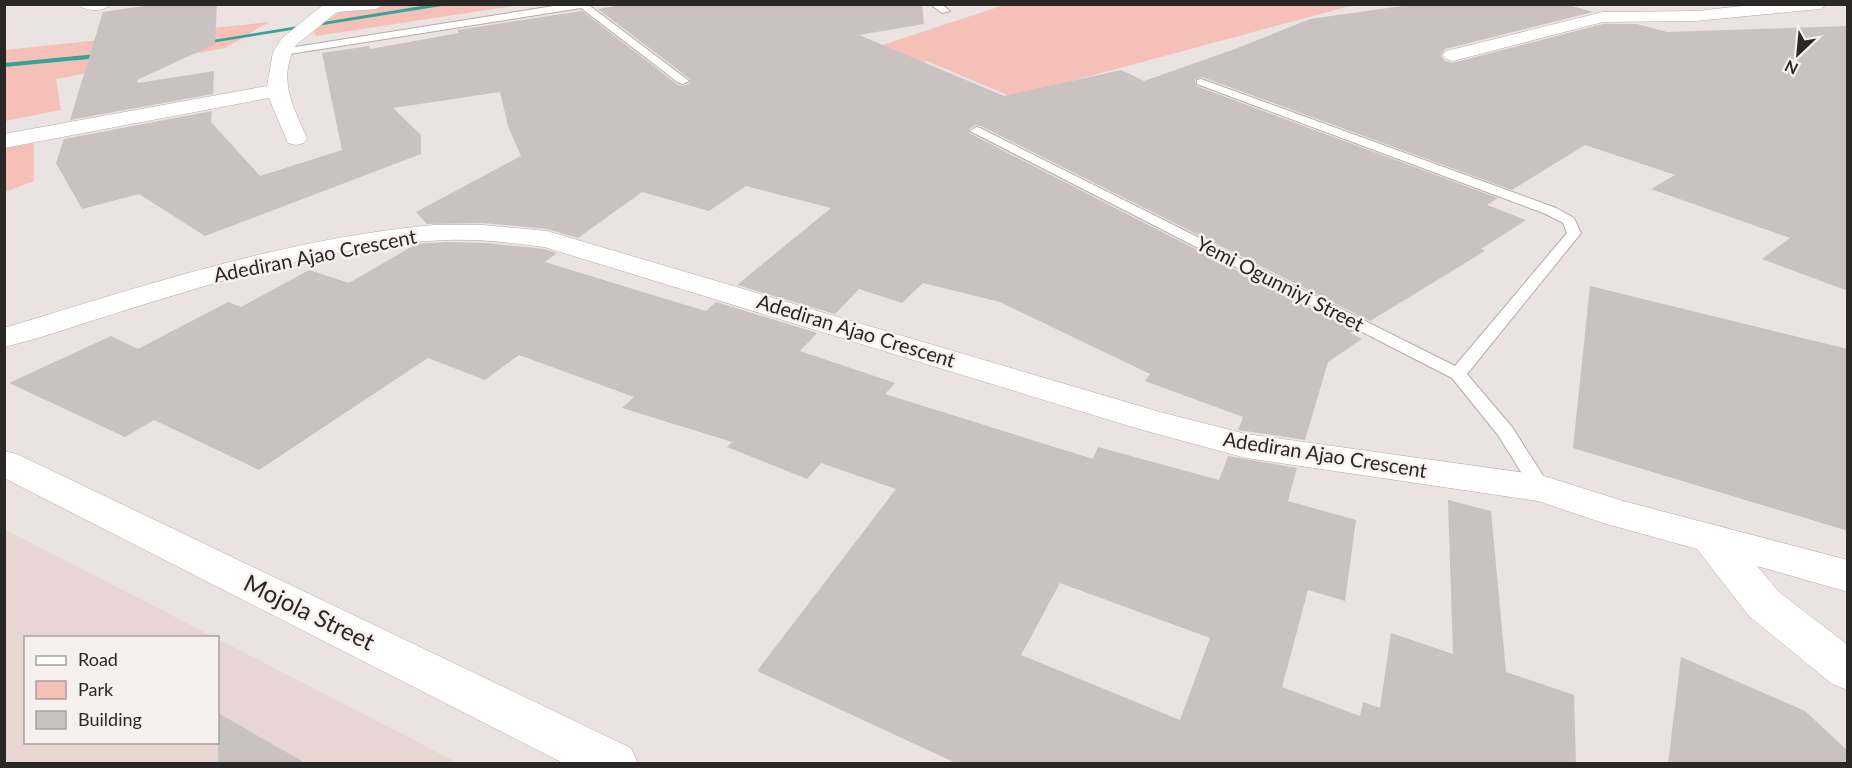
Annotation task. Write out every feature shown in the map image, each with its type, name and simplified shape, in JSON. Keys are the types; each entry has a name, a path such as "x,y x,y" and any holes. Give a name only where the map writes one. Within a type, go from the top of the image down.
{"street":[{"path":"86,4 103,4"},
{"path":"296,138 276,90 286,47 333,7 376,4"},
{"path":"1453,55 1603,17 1696,16 1820,4"},
{"path":"4,141 276,90"},
{"name":"Adediran Ajao Crescent","path":"4,338 249,265 369,241 421,234 508,234 547,238 1150,421 1246,446 1541,488 1617,513 1848,576"},
{"name":"Mojola Street","path":"4,464 614,764"},
{"path":"1709,537 1764,604 1848,671"}],"lane":[{"path":"934,4 945,10"},
{"path":"286,47 585,5 682,81"},
{"path":"1201,82 1551,211 1569,221 1574,233 1458,374"},
{"name":"Yemi Ogunniyi Street","path":"975,130 1458,374 1505,431 1541,488"}],"shaded area":[{"path":"4,529 212,636 24,636 24,744 219,744 219,640 458,763 5,763"}],"green space":[{"path":"405,4 520,5 316,36 313,29 343,10"},
{"path":"1004,5 1354,5 1012,97 927,61 871,81 794,74"},
{"path":"269,22 225,48 56,79 61,110 5,121 5,50"},
{"path":"34,143 34,181 5,192 5,148"}],"building":[{"path":"157,4 217,4 215,44 137,80 138,83 214,71 213,94 70,120 103,12"},
{"path":"626,4 922,4 924,24 859,35 1004,96 1121,70 1144,81 1235,49 1310,19 1416,4 1565,4 1593,12 1445,49 1441,56 1445,61 1452,63 1603,24 1637,24 1667,32 1848,26 1848,291 1762,259 1790,238 1651,189 1675,175 1585,145 1512,190 1202,77 1195,79 1196,86 1498,198 1487,205 1526,220 1481,249 1485,251 1370,321 981,126 975,125 969,129 969,133 1355,331 1350,333 1362,339 1328,362 1305,440 1238,430 1243,417 1145,381 1150,374 1000,302 923,283 902,303 859,289 835,314 737,285 831,208 746,186 709,211 642,192 578,238 547,229 483,223 427,224 416,212 521,156 508,126 500,92 393,108 421,135 421,154 205,236 139,194 82,209 56,163 64,139 212,111 211,122 260,176 342,150 322,53 369,46 370,49 459,33 457,30 582,11 678,85 684,86 690,83 690,79 598,9"},
{"path":"485,243 544,249 557,253 545,262 706,311 716,302 817,333 800,351 895,383 885,394 1093,459 1098,447 1219,480 1228,456 1297,468 1288,501 1356,520 1345,601 1308,590 1282,687 1360,716 1363,702 1380,708 1391,633 1453,654 1448,500 1491,511 1506,672 1574,695 1576,764 958,764 757,671 896,489 821,463 807,479 727,447 732,442 622,408 634,397 519,355 485,380 428,358 259,470 154,420 125,437 9,383 111,336 138,349 228,302 241,307 309,270 349,283 416,244","holes":["1060,583 1210,638 1180,720 1021,655"]},
{"path":"1590,286 1848,349 1848,531 1573,448"},
{"path":"1681,657 1805,711 1848,751 1848,764 1668,764"},
{"path":"219,714 307,764 218,764"}],"waterway":[{"path":"198,43 451,4"},
{"path":"4,65 107,55"}]}
